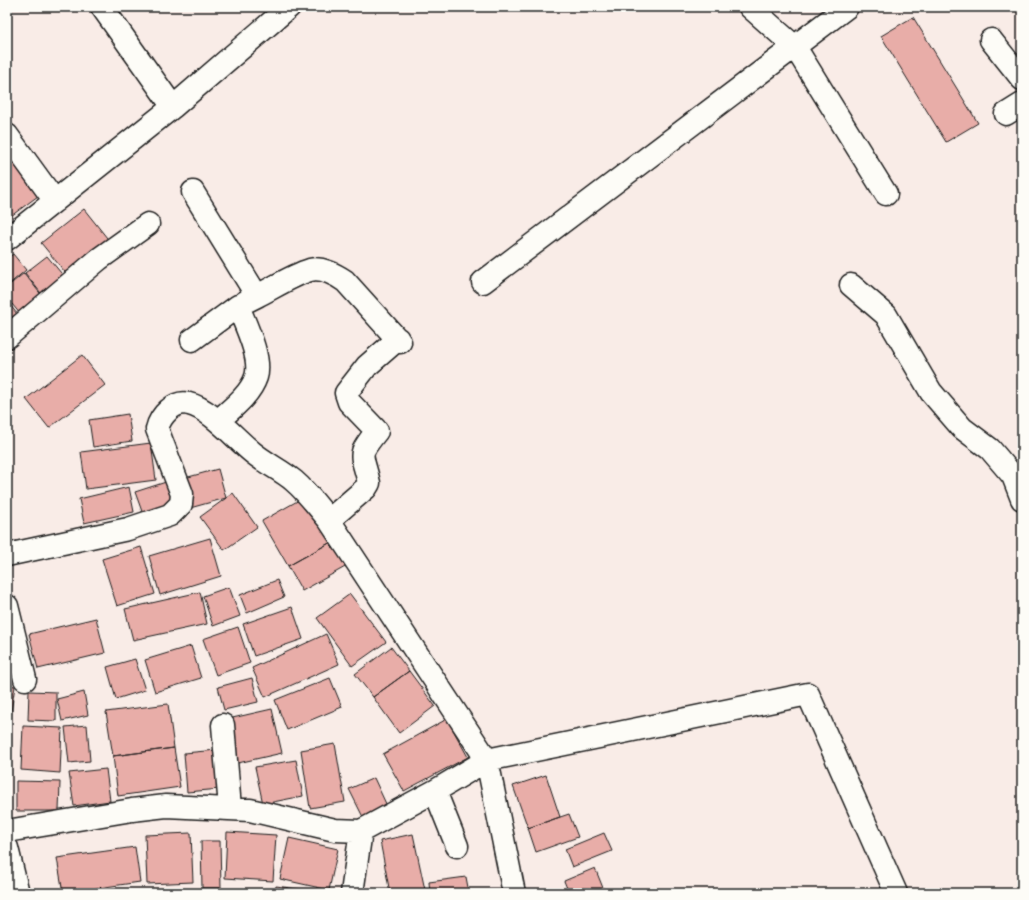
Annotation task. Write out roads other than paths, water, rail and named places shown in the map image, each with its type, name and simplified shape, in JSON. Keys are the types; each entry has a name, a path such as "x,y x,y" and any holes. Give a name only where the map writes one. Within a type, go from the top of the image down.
{"street":[{"path":"102,7 173,107"},
{"path":"750,7 795,46 886,194"},
{"path":"483,282 847,7"},
{"path":"7,239 173,107 287,8"},
{"path":"991,40 1022,79"},
{"path":"7,135 55,201"},
{"path":"193,192 248,301 257,360 256,377 242,398 218,421"},
{"path":"7,337 99,259 148,224"},
{"path":"192,340 248,301 311,270 324,271 337,275 345,281 399,341 366,366 346,393 349,402 377,431 363,448 362,454 369,483 366,488 329,520"},
{"path":"851,285 886,315 931,392 962,428 990,449 1012,476 1022,499"},
{"path":"7,554 128,529 170,515 181,504 182,494 157,429 159,420 170,409 180,404 189,404 218,421 253,453 293,480 306,491 329,520 487,760 514,893"},
{"path":"7,606 25,679"},
{"path":"7,831 139,809 166,806 250,810 335,830 361,831 435,791 487,760 808,694 896,893"},
{"path":"223,725 230,808"},
{"path":"435,791 457,846"},
{"path":"352,893 361,831"},
{"path":"7,848 18,893"}]}
